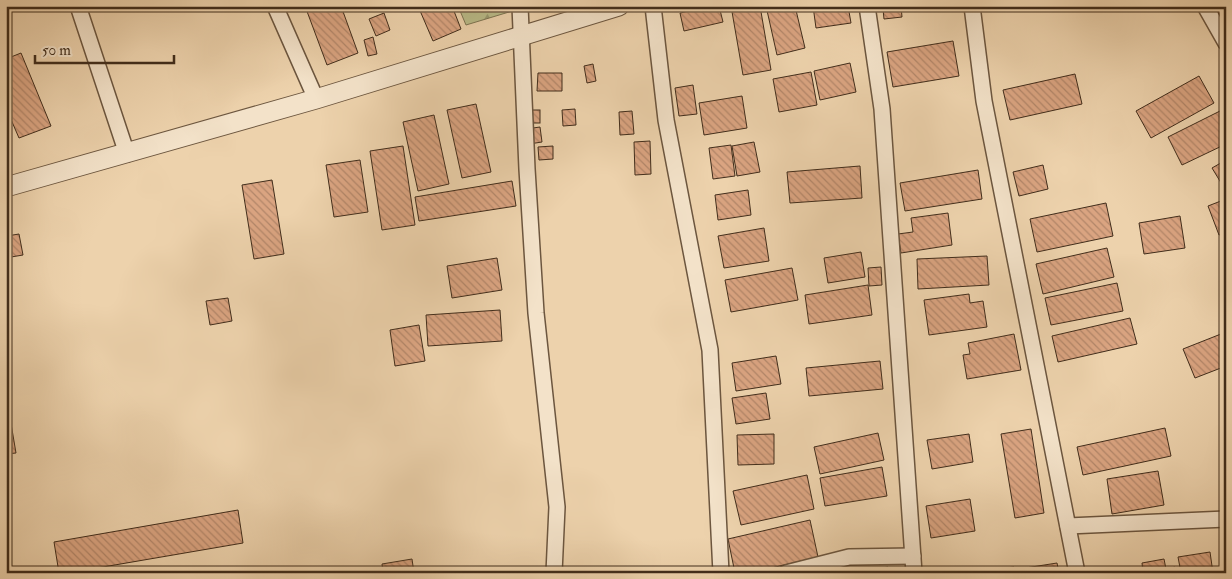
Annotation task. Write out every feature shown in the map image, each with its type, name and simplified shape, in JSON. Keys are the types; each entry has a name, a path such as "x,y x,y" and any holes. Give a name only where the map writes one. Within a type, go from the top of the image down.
{"street":[{"path":"78,6 126,154"},
{"path":"275,6 316,99"},
{"path":"520,6 527,178 536,313 557,507 554,573"},
{"path":"6,187 316,99 619,6"},
{"path":"653,6 666,120 710,350 721,573"},
{"path":"867,6 882,109 914,573"},
{"path":"972,6 984,102 1077,573"},
{"path":"1205,6 1226,43"},
{"path":"1068,526 1226,519"},
{"path":"786,573 849,557 913,556"}],"green space":[{"path":"458,6 519,6 519,9 466,25"}],"building":[{"path":"305,6 341,6 358,53 327,65"},
{"path":"418,6 452,6 461,29 433,41"},
{"path":"719,6 723,22 684,31 680,13"},
{"path":"731,6 760,6 771,70 743,75"},
{"path":"766,6 795,6 805,48 777,55"},
{"path":"813,6 848,6 851,23 816,28"},
{"path":"901,6 902,17 884,19 883,9"},
{"path":"384,13 390,30 376,36 369,19"},
{"path":"373,37 377,54 368,56 364,40"},
{"path":"953,41 959,76 893,87 887,52"},
{"path":"21,53 51,126 19,138 6,108 6,59"},
{"path":"850,63 856,92 820,100 814,71"},
{"path":"593,64 596,81 587,83 584,66"},
{"path":"811,72 817,105 779,112 773,79"},
{"path":"538,73 562,73 562,91 537,91"},
{"path":"1075,74 1082,104 1010,120 1003,90"},
{"path":"1199,76 1214,103 1151,138 1136,111"},
{"path":"693,85 697,114 679,116 675,88"},
{"path":"742,96 747,128 704,135 699,103"},
{"path":"476,104 491,172 462,178 447,110"},
{"path":"1226,108 1226,144 1182,165 1168,137"},
{"path":"575,109 576,125 563,126 562,110"},
{"path":"529,110 540,110 540,123 529,123"},
{"path":"632,111 634,134 620,135 619,112"},
{"path":"434,115 449,184 418,191 403,122"},
{"path":"540,127 542,142 529,144 526,129"},
{"path":"650,141 651,174 635,175 634,142"},
{"path":"754,142 760,172 737,176 732,146"},
{"path":"731,145 735,176 713,179 709,148"},
{"path":"403,146 415,225 382,230 370,151"},
{"path":"553,146 553,159 539,160 538,147"},
{"path":"360,160 368,212 334,217 326,165"},
{"path":"1226,160 1226,191 1212,168"},
{"path":"1043,165 1048,189 1019,196 1013,172"},
{"path":"860,166 862,198 790,203 787,172"},
{"path":"978,170 982,199 905,211 900,183"},
{"path":"272,180 284,254 254,259 242,185"},
{"path":"512,181 516,206 419,221 415,197"},
{"path":"748,190 751,215 718,220 715,195"},
{"path":"1226,199 1226,233 1219,235 1208,206"},
{"path":"1106,203 1113,236 1037,252 1030,219"},
{"path":"948,213 952,245 901,253 898,234 913,232 911,218"},
{"path":"1180,216 1185,248 1144,254 1139,223"},
{"path":"764,228 769,261 724,268 718,236"},
{"path":"19,234 23,255 11,257 7,236"},
{"path":"1107,248 1114,277 1043,294 1036,264"},
{"path":"861,252 865,277 828,283 824,258"},
{"path":"987,256 989,285 918,289 917,259"},
{"path":"497,258 502,290 452,298 447,266"},
{"path":"881,267 882,285 869,286 868,268"},
{"path":"792,268 798,300 731,312 725,280"},
{"path":"1117,283 1123,311 1051,325 1045,298"},
{"path":"868,285 872,315 809,324 805,295"},
{"path":"969,294 970,303 983,301 987,327 929,335 924,300"},
{"path":"228,298 232,321 210,325 206,301"},
{"path":"500,310 502,341 428,346 426,315"},
{"path":"1130,318 1137,344 1058,362 1052,336"},
{"path":"419,325 425,361 395,366 390,330"},
{"path":"1226,332 1226,366 1195,378 1183,349"},
{"path":"1014,334 1021,370 967,379 963,355 970,354 968,343"},
{"path":"776,356 781,384 736,391 732,363"},
{"path":"880,361 883,389 809,396 806,368"},
{"path":"766,393 770,419 736,424 732,398"},
{"path":"6,394 16,453 6,454"},
{"path":"1165,428 1171,456 1083,475 1077,447"},
{"path":"1031,429 1044,513 1015,518 1001,434"},
{"path":"878,433 884,460 820,474 814,447"},
{"path":"774,434 774,464 738,465 737,435"},
{"path":"969,434 973,462 932,469 927,440"},
{"path":"882,467 887,496 825,506 820,478"},
{"path":"1158,471 1164,505 1112,514 1107,479"},
{"path":"807,475 814,509 741,525 733,491"},
{"path":"970,499 975,531 931,538 926,506"},
{"path":"238,510 243,543 59,573 54,542"},
{"path":"810,520 818,557 750,573 735,573 728,539"},
{"path":"1210,552 1213,573 1181,573 1178,557"},
{"path":"412,559 414,573 383,573 382,564"},
{"path":"1164,559 1166,569 1175,567 1175,573 1143,573 1142,563"},
{"path":"1057,563 1059,573 1020,573 1019,569"},
{"path":"888,567 889,573 852,573"},
{"path":"1014,567 1014,573 959,573"}]}
